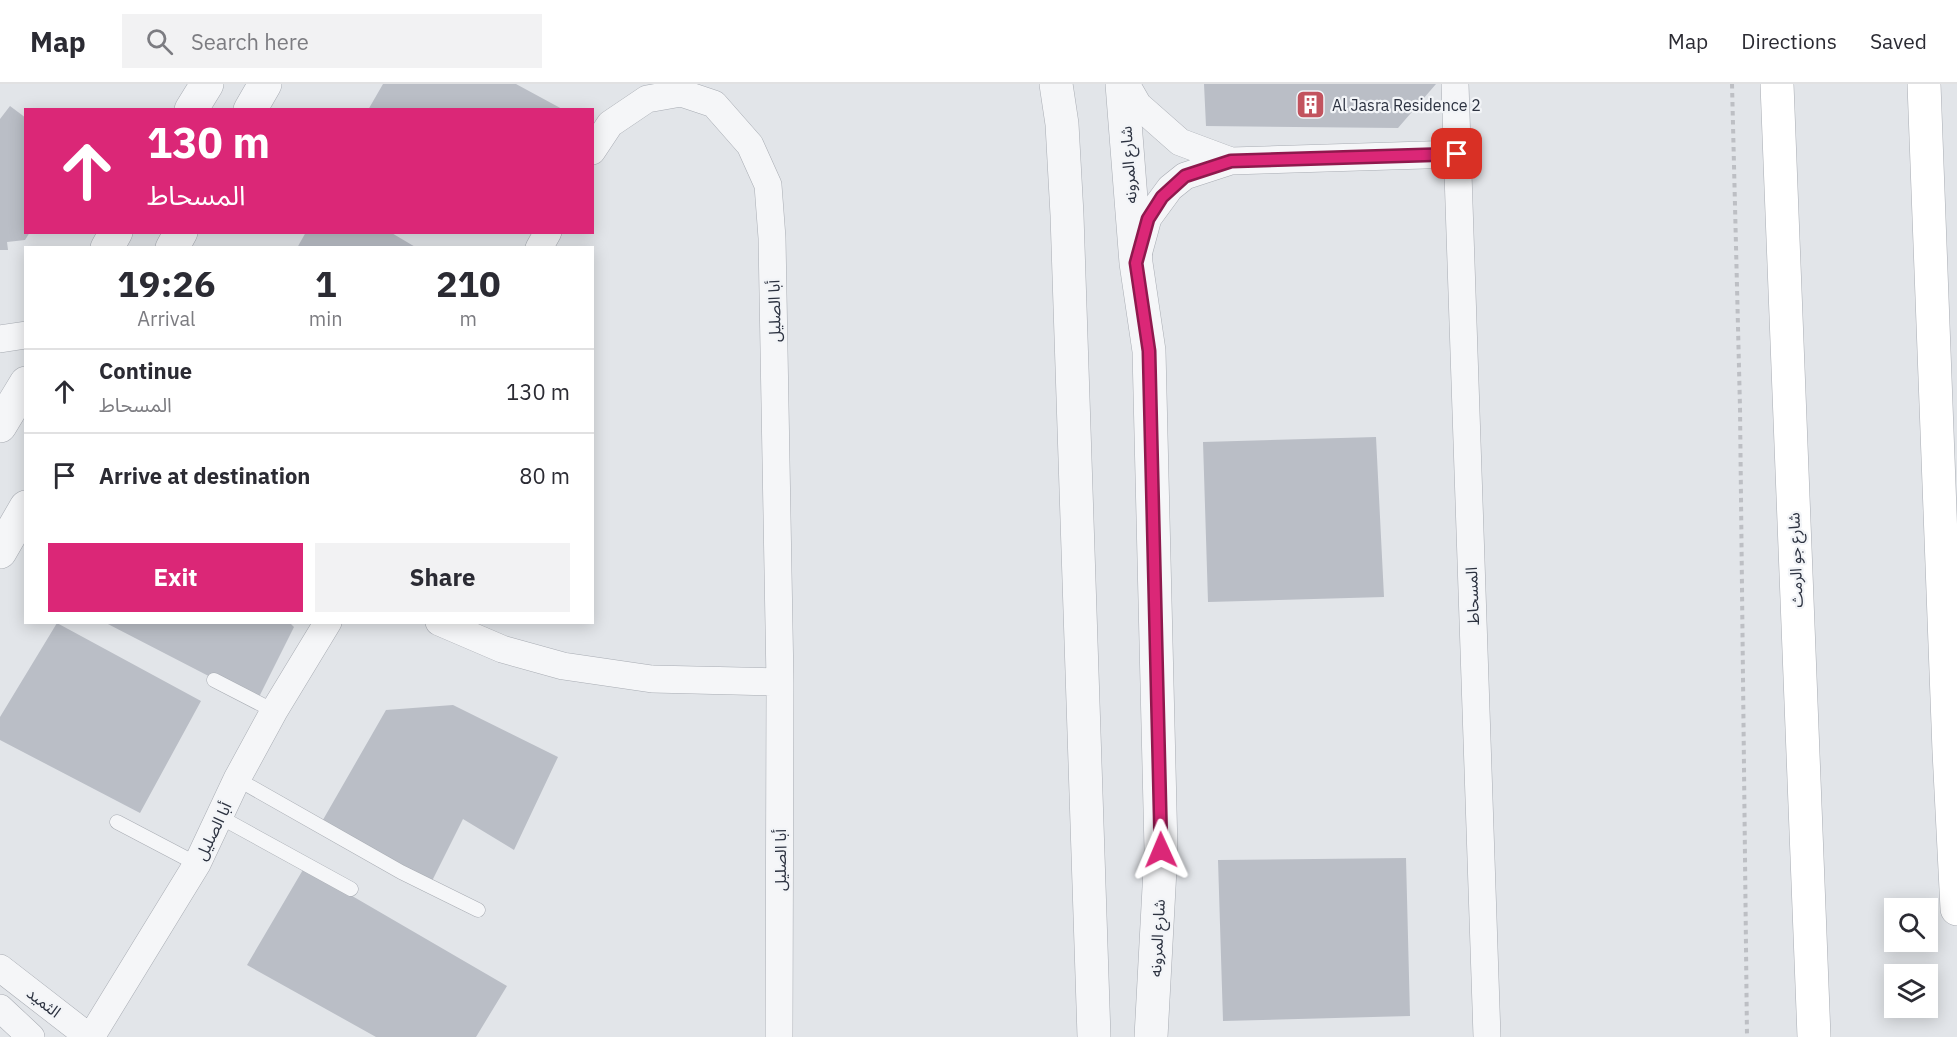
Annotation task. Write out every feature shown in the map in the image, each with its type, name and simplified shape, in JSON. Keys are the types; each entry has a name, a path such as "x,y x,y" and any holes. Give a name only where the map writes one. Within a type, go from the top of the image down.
{"main road":[{"name":"شارع جو الرمث","path":"1776,84 1814,1037"},
{"path":"1924,84 1948,751 1957,909"}],"street":[{"path":"192,108 207,84"},
{"path":"251,108 265,84"},
{"path":"1056,84 1062,124 1067,215 1094,1037"},
{"path":"1124,84 1138,105 1180,142 1231,161"},
{"name":"شارع المرونه","path":"1124,84 1136,263 1149,351 1161,850 1151,1037"},
{"name":"المسحاط","path":"1455,84 1487,1037"},
{"name":"أبا الصليل","path":"594,147 610,124 647,99 681,93 714,104 750,145 768,185 772,250 780,682 779,1037"},
{"path":"1136,263 1148,219 1170,188 1185,176 1231,161 1457,154"},
{"path":"0,339 24,335"},
{"path":"0,426 24,386"},
{"path":"0,552 24,510"},
{"name":"أبا الصليل","path":"90,1037 197,864 237,779 274,711 327,624"},
{"path":"444,624 502,649 563,666 652,679 780,682"},
{"name":"الثميد","path":"0,968 90,1037"},
{"name":"الثميد","path":"0,1008 31,1037"}],"lane":[{"path":"214,680 274,711"},
{"path":"237,779 401,872 478,910"},
{"path":"220,818 351,889"},
{"path":"117,822 197,864"}],"path":[{"path":"1732,84 1740,408 1747,1037"}],"building":[{"path":"383,84 516,84 560,108 369,108"},
{"name":"Al Jasra Residence 2","path":"1204,84 1436,84 1398,128 1206,126"},
{"path":"10,106 24,116 24,234 29,234 25,240 7,242 8,250 0,250 0,119"},
{"path":"305,234 393,234 414,246 298,246"},
{"path":"1376,437 1384,597 1208,602 1203,442"},
{"path":"56,624 201,701 140,813 0,740 0,717"},
{"path":"108,624 291,624 294,627 257,701"},
{"path":"453,705 558,757 514,850 463,819 431,883 320,825 386,710"},
{"path":"1406,858 1410,1016 1223,1021 1218,860"},
{"path":"304,868 507,986 476,1037 376,1037 247,965"}],"place":[{"name":"Al Jasra Residence 2","path":"1311,105"}],"route":[{"path":"1161,850 1149,351 1136,263 1148,219 1162,197 1185,176 1231,161 1457,154"}]}
